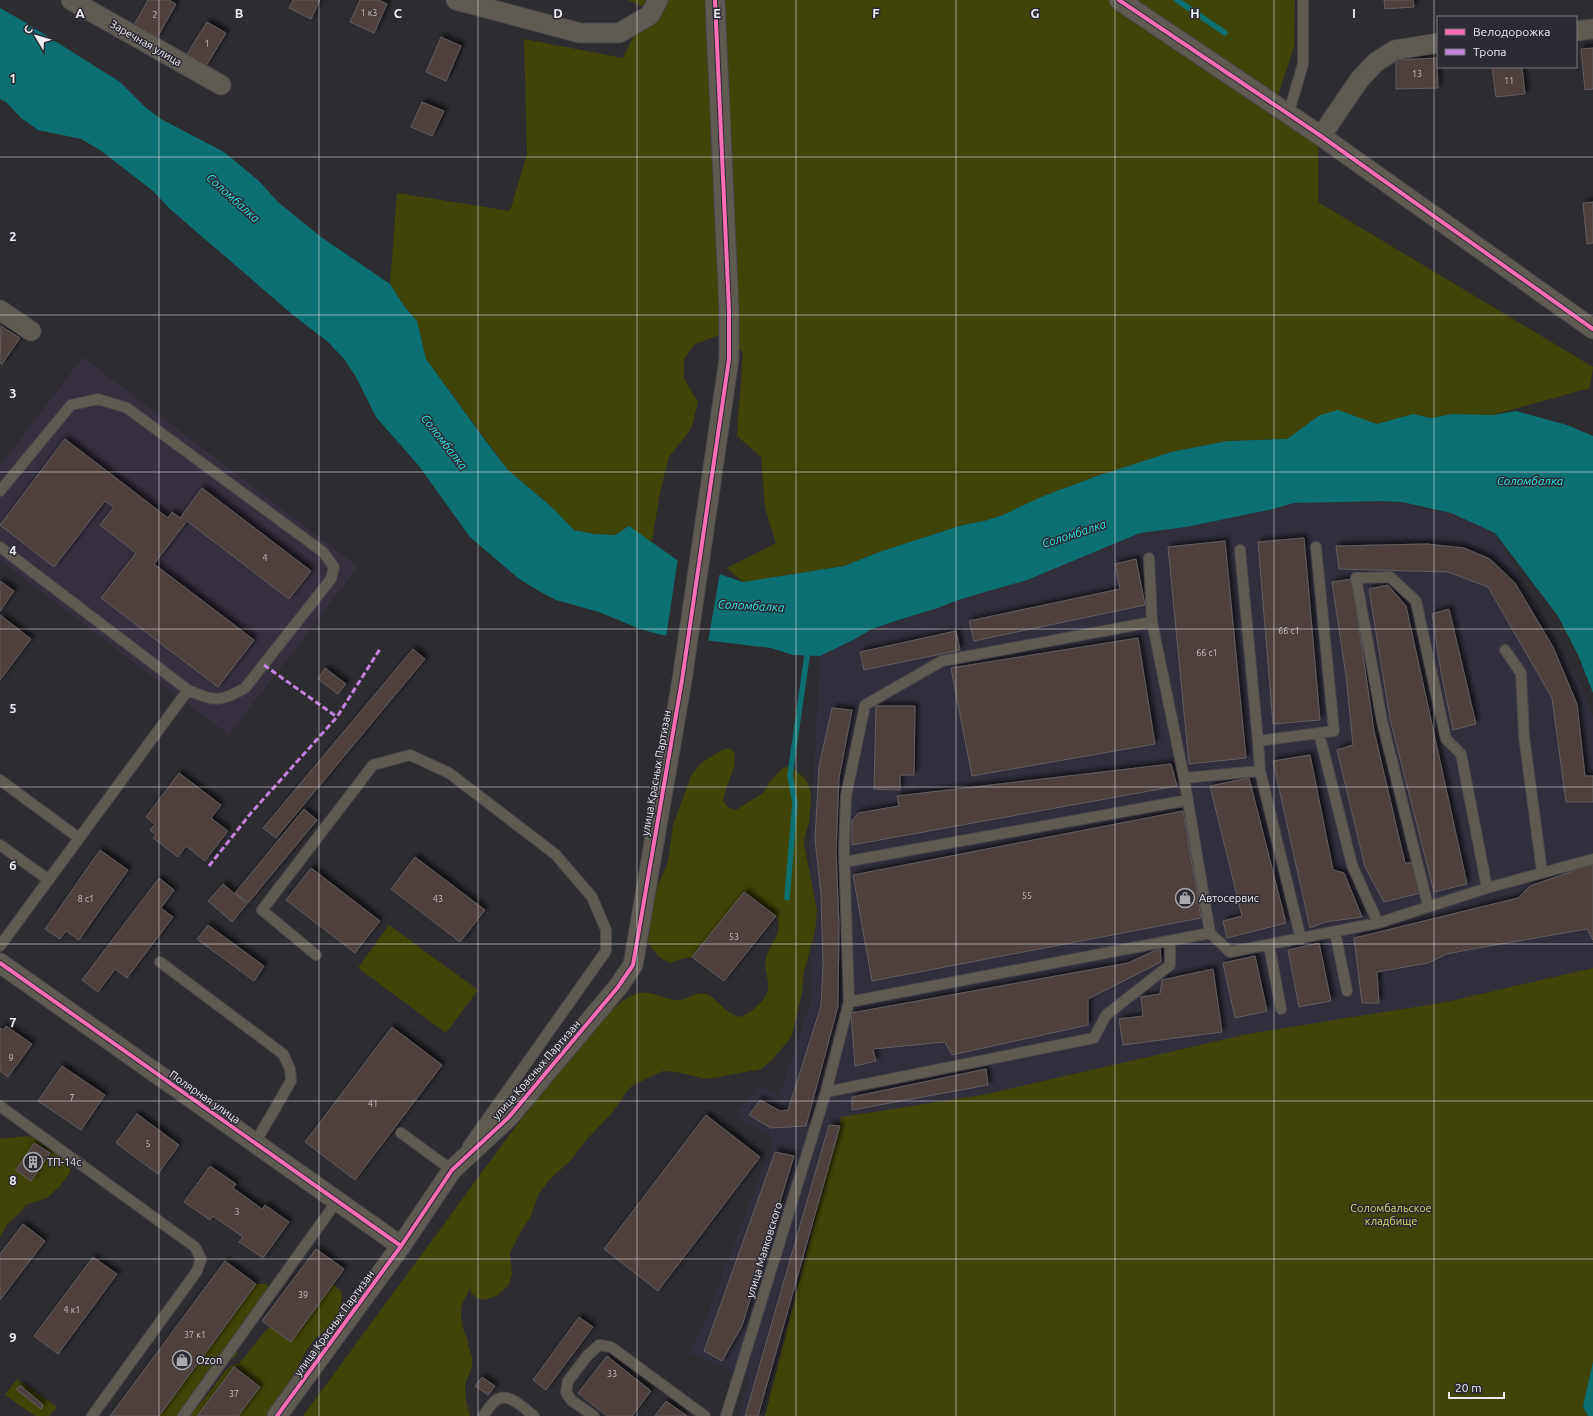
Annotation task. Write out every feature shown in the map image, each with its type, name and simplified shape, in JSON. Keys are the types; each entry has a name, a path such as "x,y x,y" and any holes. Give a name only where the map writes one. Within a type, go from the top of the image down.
{"street":[{"name":"Заречная улица","path":"71,0 221,85"},
{"path":"456,0 580,33 619,33 650,15 658,0"},
{"name":"улица Красных Партизан","path":"277,1416 400,1246 452,1170 509,1117 618,987 633,965 682,680 729,359 729,310 715,0"},
{"path":"1119,0 1321,136 1593,329"},
{"path":"1577,31 1593,29"},
{"path":"1321,136 1360,79 1376,62 1395,50 1437,42"},
{"path":"0,310 32,331"},
{"name":"Полярная улица","path":"0,963 400,1246"}],"lane":[{"path":"1288,114 1303,64 1303,0"},
{"path":"0,491 71,405 98,399 127,408 323,552 334,567 331,579 245,688 227,698 207,698 188,690 0,547"},
{"path":"1258,741 1334,732 1316,547"},
{"path":"1240,550 1260,772 1301,939"},
{"path":"1149,558 1152,622 1184,778 1210,933 1230,952 1378,923 1487,888 1593,859"},
{"path":"1428,906 1382,721 1356,578 1390,577 1416,601 1446,739 1462,754 1487,888"},
{"name":"улица Маяковского","path":"726,1416 826,1092 849,1002 844,862 846,796 866,705 942,661 1152,622"},
{"path":"1505,650 1521,673 1524,736 1542,872"},
{"path":"0,946 188,690"},
{"path":"1319,733 1352,865 1378,923"},
{"path":"316,955 262,910 373,765 410,756 449,773 555,854 592,897 606,930 606,951 452,1170 402,1133"},
{"path":"1184,778 1260,772"},
{"path":"0,780 80,838"},
{"path":"844,862 1188,800"},
{"path":"0,845 49,880"},
{"path":"1335,932 1347,991"},
{"path":"849,1002 1210,933"},
{"path":"826,1092 1094,1038 1106,1015 1170,965 1170,940"},
{"path":"1269,945 1281,1009"},
{"path":"160,962 283,1054 290,1069 291,1081 255,1143"},
{"path":"0,1106 195,1247 201,1259 197,1271 92,1416"},
{"path":"183,1416 337,1201"},
{"path":"594,1416 571,1400 566,1392 568,1380 587,1356 599,1345 611,1347 706,1416"},
{"path":"483,1416 495,1400 510,1398 534,1416"}],"shaded area":[{"path":"83,357 358,567 229,735 0,560 0,466"},
{"path":"1338,501 1402,502 1425,509 1451,513 1495,533 1542,619 1581,685 1593,718 1593,968 1446,1002 982,1095 841,1117 762,1416 739,1416 750,1378 689,1353 703,1326 774,1139 735,1116 759,1085 779,1096 811,1002 810,844 820,656 872,629 1002,587 1140,533 1186,527 1273,509 1294,503"}],"green space":[{"path":"627,0 1295,0 1294,47 1271,116 1318,143 1318,202 1593,367 1590,388 1493,415 1452,414 1431,418 1413,414 1377,424 1358,418 1320,415 1287,439 1227,441 1171,452 1097,476 1041,497 1003,515 984,521 963,525 882,551 844,566 743,582 727,568 776,543 765,508 761,457 737,436 743,352 720,335 695,344 684,359 684,379 698,402 691,429 669,457 661,488 652,541 640,535 629,526 615,535 594,534 574,530 555,510 508,470 426,359 417,321 404,306 390,284 397,193 510,211 527,154 524,39 623,58 647,8"},
{"path":"729,748 735,753 734,767 723,801 728,807 736,810 763,793 771,780 782,769 789,766 801,775 810,789 810,813 804,844 817,910 815,932 804,971 802,992 792,1035 771,1061 761,1069 707,1079 676,1072 663,1071 633,1085 612,1113 587,1139 570,1161 550,1179 538,1195 531,1216 510,1253 512,1274 510,1282 506,1288 496,1296 484,1300 477,1298 472,1294 470,1288 461,1307 462,1326 472,1357 472,1366 465,1385 466,1400 470,1416 303,1416 523,1117 570,1057 610,1012 628,998 642,993 653,994 673,1000 682,1000 702,993 711,996 730,1013 741,1017 755,1008 764,999 768,988 765,965 766,959 777,934 779,922 773,913 744,892 692,957 670,963 659,957 647,940 653,897 668,862 673,825 691,776 701,763 722,750"},
{"path":"389,925 478,990 446,1033 358,968"},
{"name":"Соломбальское кладбище","path":"1593,968 1593,1362 1583,1406 1588,1416 765,1416 841,1117 982,1095 1248,1034 1446,1002"},
{"path":"27,1136 40,1139 68,1161 70,1172 60,1186 47,1198 26,1205 19,1214 7,1224 0,1237 0,1139"},
{"path":"256,1284 266,1284 270,1288 237,1345 237,1354 235,1357 227,1360 180,1416 159,1416"},
{"path":"333,1284 341,1291 342,1296 339,1314 331,1325 314,1340 306,1351 299,1365 298,1374 273,1416 188,1416 207,1396 226,1370 243,1359 266,1330"},
{"path":"17,1379 57,1407 49,1416 35,1416 5,1395"}],"water":[{"name":"Соломбалка","path":"0,8 120,82 144,106 161,119 224,152 259,181 278,202 321,237 390,284 404,306 417,321 426,359 488,444 508,470 555,510 574,530 594,534 615,535 629,526 677,560 743,582 844,566 882,551 963,525 984,521 1003,515 1041,497 1097,476 1171,452 1227,441 1287,439 1320,415 1338,410 1377,424 1413,414 1431,418 1452,414 1493,415 1516,411 1567,425 1593,436 1593,693 1579,657 1558,616 1495,533 1451,513 1402,502 1294,503 1273,509 1186,527 1140,533 1027,580 958,600 872,629 820,656 793,655 771,648 662,635 640,629 599,612 556,600 518,578 470,537 419,466 376,417 356,377 344,359 328,342 293,315 170,209 153,191 100,150 81,139 38,130 21,118 6,102 0,99"},
{"path":"1593,1362 1593,1416 1588,1416 1583,1406"}],"pier":[{"path":"678,558 720,572 708,642 666,637"}],"building":[{"path":"148,0 169,0 176,4 157,38 134,25"},
{"path":"293,0 320,0 311,19 289,8"},
{"path":"360,0 379,0 387,4 374,33 350,22"},
{"path":"1384,0 1413,0 1414,7 1385,9"},
{"path":"207,22 226,33 206,66 187,54"},
{"path":"441,37 461,46 446,81 426,72"},
{"path":"1593,48 1593,89 1585,90 1581,49"},
{"path":"1437,58 1438,88 1396,89 1396,60"},
{"path":"1492,68 1522,68 1525,94 1496,97"},
{"path":"422,102 444,111 432,136 411,127"},
{"path":"1593,202 1593,243 1587,244 1583,203"},
{"path":"1,326 20,338 2,364 0,363"},
{"path":"65,439 168,518 172,512 180,518 202,488 311,571 289,599 187,521 154,564 254,640 218,687 101,598 136,553 100,525 114,507 105,501 54,567 0,525"},
{"path":"1304,538 1320,720 1273,724 1258,542"},
{"path":"1225,541 1246,758 1189,764 1168,547"},
{"path":"1427,544 1464,548 1490,559 1515,583 1553,647 1577,704 1585,776 1593,776 1593,802 1566,802 1552,698 1488,587 1448,572 1339,569 1336,546"},
{"path":"1136,559 1145,605 974,641 969,621 1120,589 1115,564"},
{"path":"1352,579 1374,731 1405,863 1414,863 1421,893 1384,902 1365,867 1337,750 1353,745 1346,676 1332,582"},
{"path":"0,581 14,591 0,611"},
{"path":"1388,585 1406,606 1467,884 1434,892 1390,719 1369,589"},
{"path":"1449,609 1476,724 1453,730 1441,672 1432,614"},
{"path":"0,615 31,639 0,680"},
{"path":"956,631 960,650 864,670 860,652"},
{"path":"1138,638 1155,744 972,776 951,668"},
{"path":"413,649 425,659 276,838 263,828"},
{"path":"325,668 346,684 338,694 318,679"},
{"path":"876,706 915,706 914,775 900,775 900,790 874,789"},
{"path":"832,708 852,710 839,778 836,851 839,924 838,1006 806,1126 771,1128 749,1115 760,1100 780,1111 788,1110 821,1006 823,965 821,895 815,839 819,766"},
{"path":"1310,755 1333,870 1344,873 1362,917 1325,922 1310,928 1273,761"},
{"path":"1171,764 1177,786 852,845 852,821 858,813 899,806 897,796"},
{"path":"179,773 221,805 211,818 228,831 205,861 186,846 178,857 153,838 156,835 150,830 155,824 146,817"},
{"path":"1249,778 1286,923 1227,938 1223,921 1242,916 1210,786"},
{"path":"304,809 317,820 248,903 235,893"},
{"path":"1183,811 1201,918 872,981 853,875"},
{"path":"100,850 128,870 79,940 66,931 60,939 45,929"},
{"path":"415,857 485,910 460,942 391,889"},
{"path":"1593,864 1593,940 1587,929 1447,954 1428,963 1377,972 1379,1003 1362,1003 1354,938 1518,898 1530,886"},
{"path":"311,868 380,921 355,953 286,900"},
{"path":"159,878 174,890 161,908 173,917 127,978 115,969 98,992 82,980"},
{"path":"223,884 247,904 232,922 208,901"},
{"path":"744,892 776,916 724,981 692,957"},
{"path":"208,925 264,966 254,981 197,939"},
{"path":"1319,943 1331,1001 1299,1007 1288,950"},
{"path":"1160,948 1161,962 1088,999 1088,1025 952,1055 945,1042 873,1049 876,1061 855,1066 851,1013 1128,963"},
{"path":"1255,956 1267,1011 1235,1018 1223,963"},
{"path":"1213,969 1222,1032 1123,1045 1119,1019 1143,1016 1141,997 1160,994 1162,980"},
{"path":"6,1026 32,1044 8,1077 0,1071 0,1028 3,1030"},
{"path":"392,1027 442,1065 355,1180 305,1142"},
{"path":"62,1066 105,1095 81,1130 38,1101"},
{"path":"986,1069 988,1085 852,1110 852,1097"},
{"path":"137,1114 179,1145 158,1174 116,1143"},
{"path":"706,1115 760,1157 658,1291 604,1249"},
{"path":"829,1125 840,1126 758,1416 745,1416"},
{"name":"ТП-14с","path":"34,1143 50,1153 31,1181 16,1170"},
{"path":"775,1152 794,1156 742,1326 722,1361 704,1351"},
{"path":"210,1166 236,1184 233,1188 262,1209 265,1205 289,1222 263,1258 239,1242 243,1237 213,1216 210,1220 184,1202"},
{"path":"23,1224 45,1241 0,1300 0,1254"},
{"path":"316,1249 344,1269 291,1342 262,1321"},
{"path":"93,1257 117,1274 58,1354 34,1336"},
{"path":"225,1261 256,1284 159,1416 110,1416"},
{"path":"579,1317 593,1327 546,1390 533,1380"},
{"path":"607,1356 651,1391 632,1416 607,1416 578,1393"},
{"path":"234,1367 260,1387 238,1416 197,1416"},
{"path":"482,1377 495,1386 488,1395 475,1386"},
{"path":"21,1386 43,1405 41,1409 16,1389"},
{"path":"666,1401 687,1416 655,1416"}],"waterway":[{"path":"1177,0 1225,33"},
{"path":"787,898 795,803 790,775 807,656"}],"marked path":[{"path":"209,866 251,813 337,717 380,649"},
{"path":"264,665 337,717"}],"cycle path":[{"path":"277,1416 401,1246 452,1170 509,1117 618,987 633,965 682,680 729,359 729,310 715,0"},
{"path":"1119,0 1321,136 1593,329"},
{"path":"0,963 401,1246"}],"place":[{"name":"Автосервис","path":"1185,898"},
{"name":"ТП-14с","path":"33,1162"},
{"name":"Ozon","path":"182,1360"}]}
